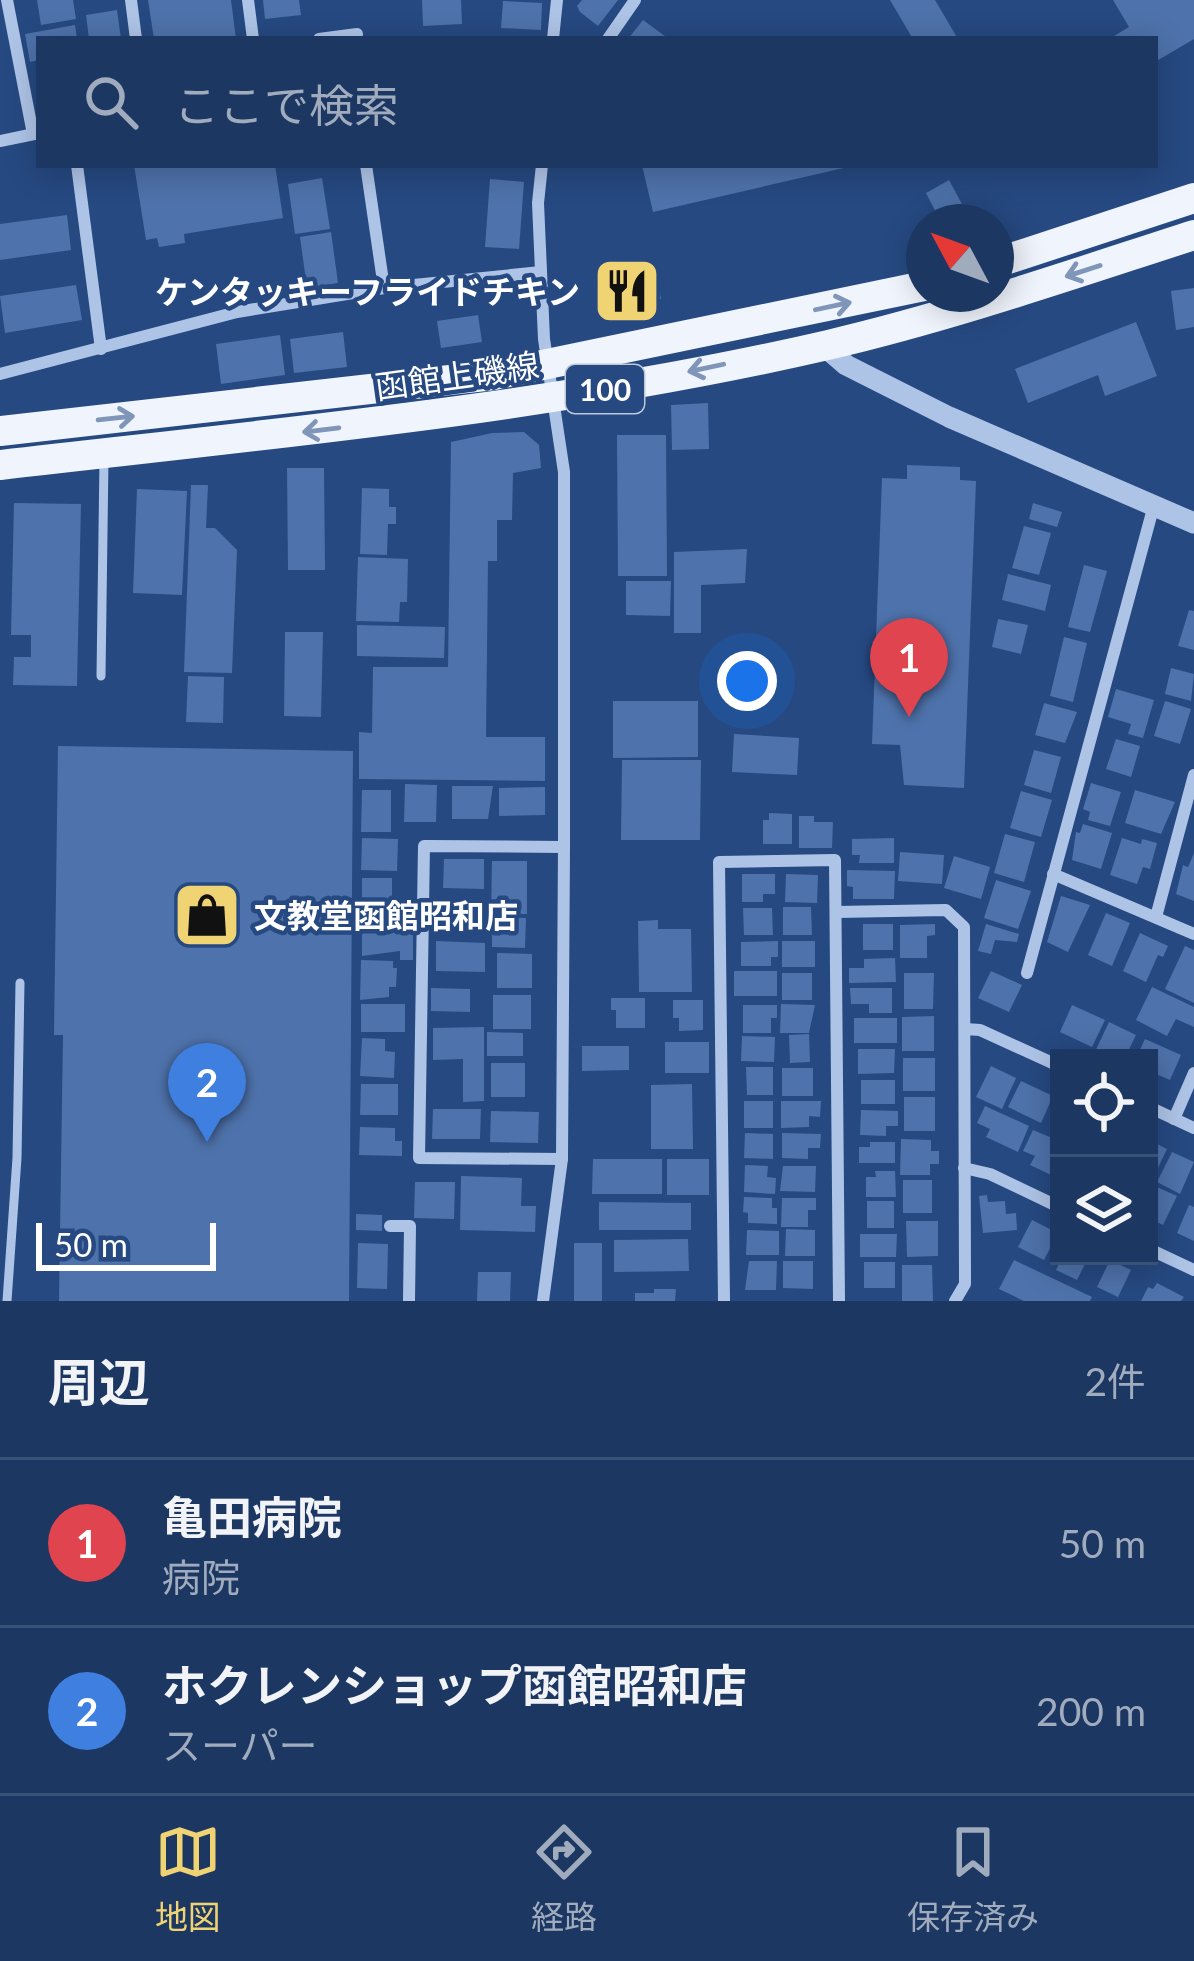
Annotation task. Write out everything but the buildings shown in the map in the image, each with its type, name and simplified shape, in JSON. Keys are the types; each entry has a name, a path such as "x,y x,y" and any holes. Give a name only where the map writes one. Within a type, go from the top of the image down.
{"main road":[{"path":"1014,257 1194,198"},
{"name":"函館上磯線","path":"0,466 382,423 554,398 824,346 944,316 1194,235"},
{"name":"函館上磯線","path":"0,431 550,366 906,290"}],"street":[{"path":"0,141 36,133 8,0"},
{"path":"131,0 136,36"},
{"path":"248,0 253,36"},
{"path":"554,36 556,0"},
{"path":"610,36 635,0"},
{"path":"77,168 101,349"},
{"path":"366,168 384,288"},
{"path":"542,168 538,203 544,339 564,472 562,1159 543,1301"},
{"path":"0,374 237,312 384,288 541,272"},
{"path":"824,346 846,365 949,417 1194,523"},
{"path":"1028,973 1154,504"},
{"path":"1156,917 1194,776"},
{"path":"562,1159 419,1157 424,846 564,848"},
{"path":"724,1301 719,862 835,860 839,1301"},
{"path":"1053,874 1194,934"},
{"path":"837,912 946,910 964,927 965,1284 955,1301"},
{"path":"965,1029 980,1030 1050,1062"},
{"path":"1174,1118 1194,1073"},
{"path":"1158,1111 1194,1128"},
{"path":"964,1168 990,1174 1050,1203"},
{"path":"390,1226 410,1226 409,1301"},
{"path":"1158,1253 1194,1270"}],"lane":[{"path":"101,676 105,453"},
{"path":"7,1301 17,1157 20,983"}],"place":[{"name":"ケンタッキーフライドチキン","path":"627,291"},
{"name":"亀田病院","path":"909,717"},
{"name":"文教堂函館昭和店","path":"207,915"},
{"name":"ホクレンショップ函館昭和店","path":"207,1142"}]}
